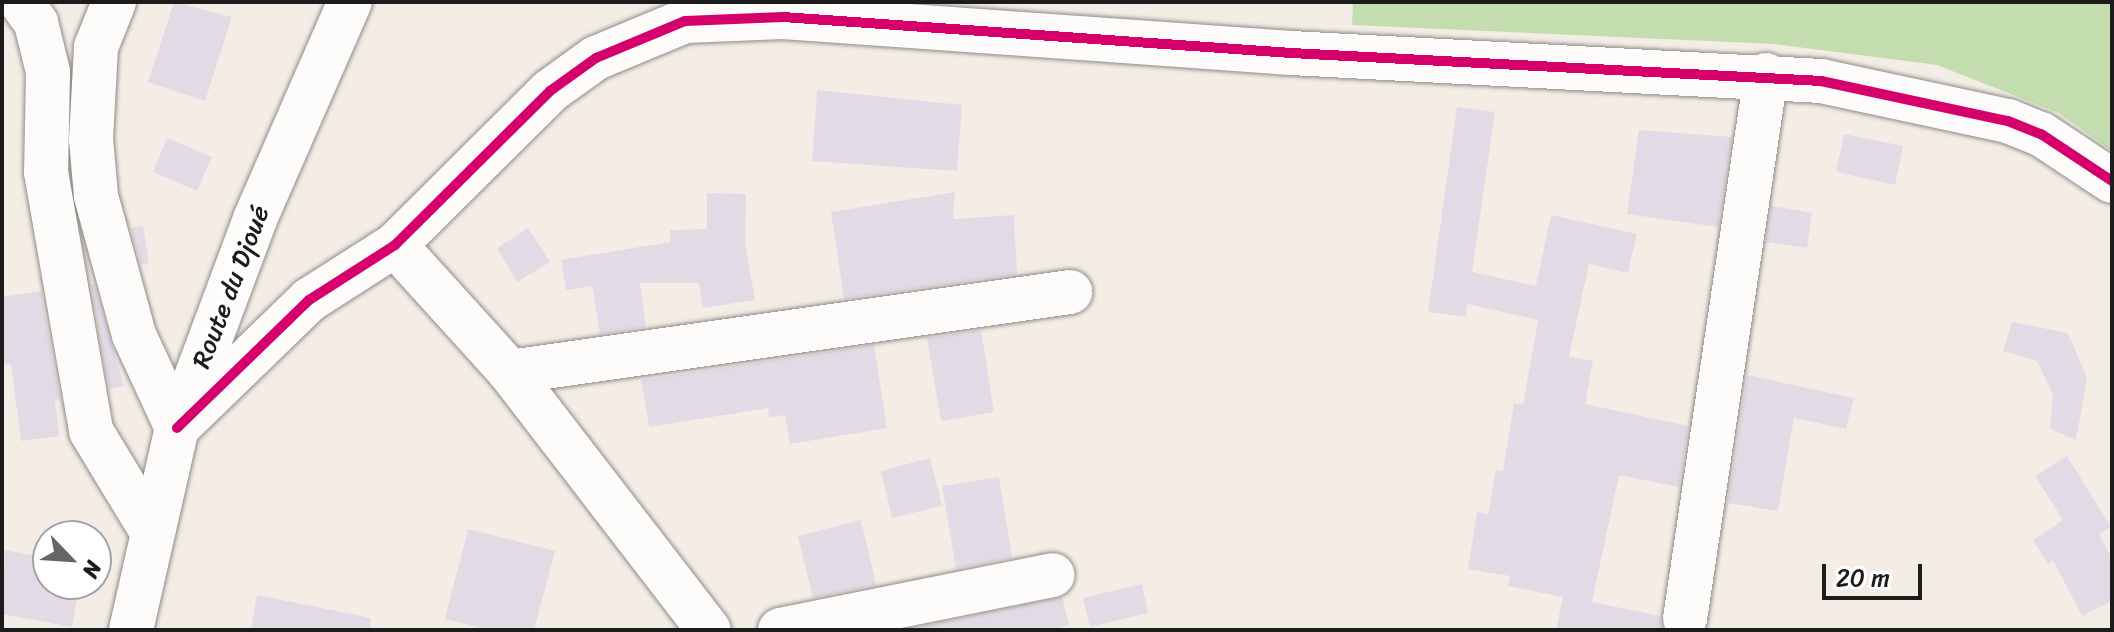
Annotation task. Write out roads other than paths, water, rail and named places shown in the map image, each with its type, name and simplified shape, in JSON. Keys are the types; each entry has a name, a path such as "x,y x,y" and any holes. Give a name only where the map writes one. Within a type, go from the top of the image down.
{"street":[{"path":"21,2 36,23 48,72 46,172 91,431 151,530"},
{"path":"114,2 96,47 91,139 96,196 134,335 177,428 309,300 395,245 550,91 596,58 685,21 783,17 1291,53 1766,75 1887,92 2008,121 2041,134 2112,181"},
{"name":"Route du Djoué","path":"131,630 151,530 177,428 255,219 350,2"},
{"path":"1685,619 1766,75"},
{"path":"395,245 510,372 709,630"},
{"path":"510,372 1070,292"},
{"path":"780,630 1052,575"}]}
